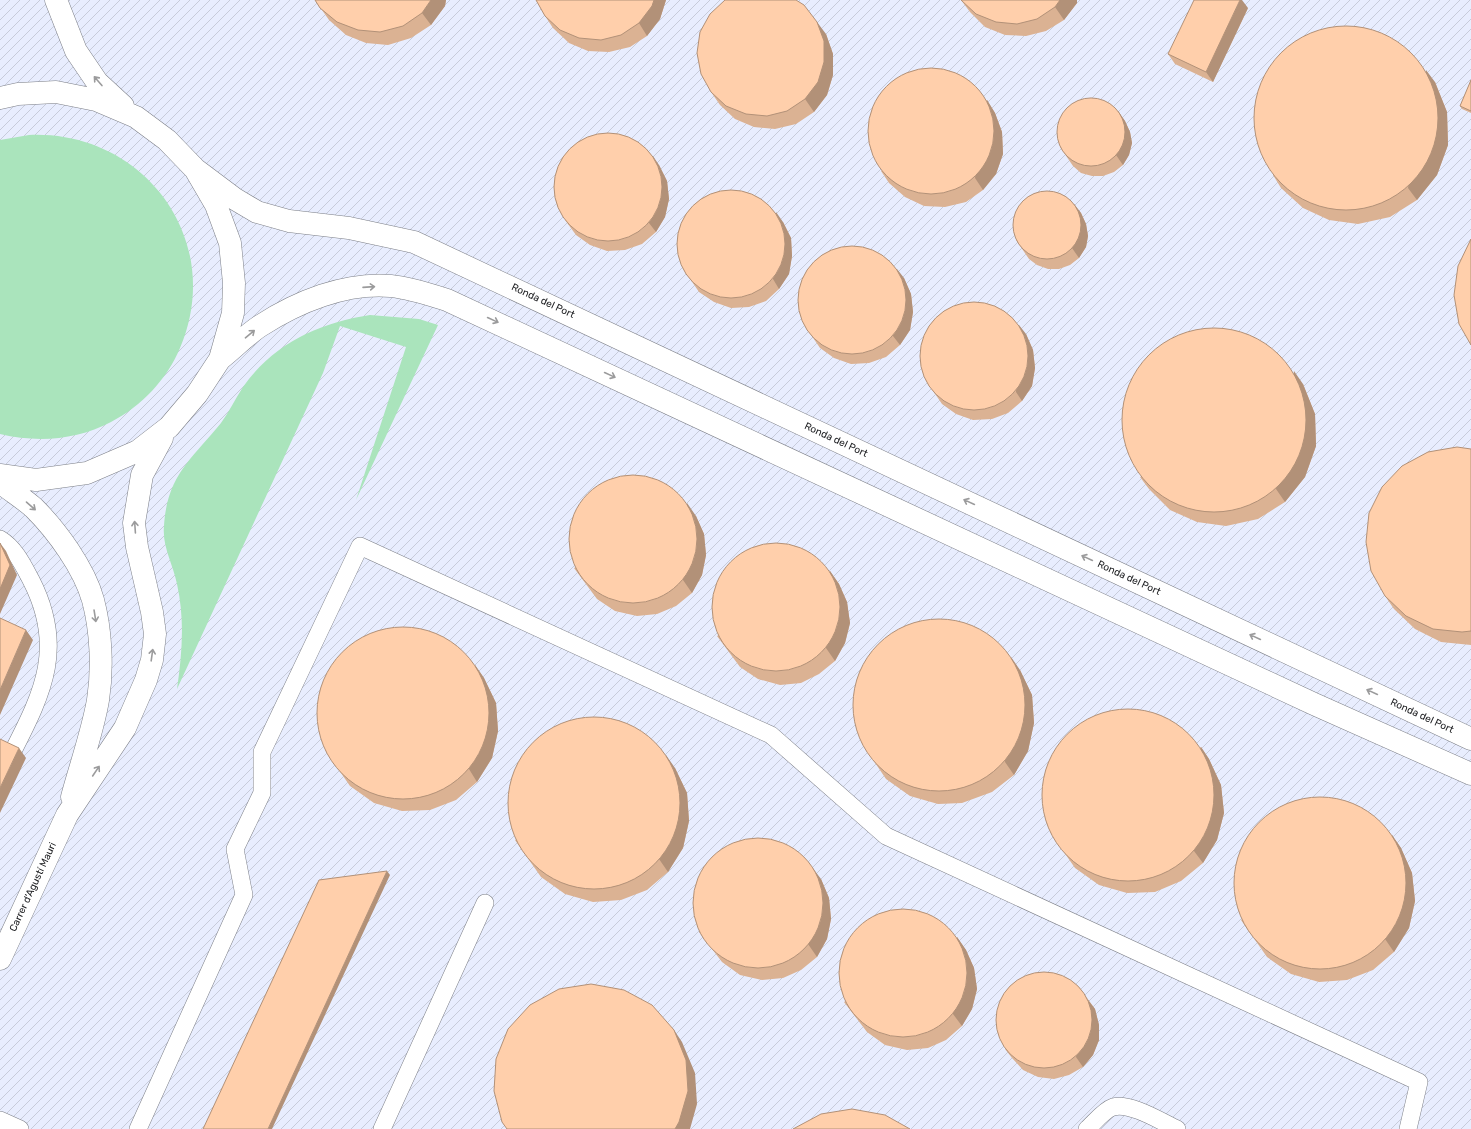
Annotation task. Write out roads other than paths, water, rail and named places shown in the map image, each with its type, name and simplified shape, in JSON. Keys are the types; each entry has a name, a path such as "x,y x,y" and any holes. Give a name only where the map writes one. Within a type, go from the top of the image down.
{"street":[{"path":"59,8 76,51 97,82 136,117 167,140 195,169 216,205 230,243 234,283 233,313 220,359"},
{"path":"0,98 18,94 56,92 96,100 136,117"},
{"name":"Ronda del Port","path":"195,169 235,199 257,212 289,221 379,233 427,247 1471,739"},
{"path":"67,816 125,728 146,680 152,660 154,634 152,612 137,547 134,523 142,475 153,452 169,427 197,394 220,359 258,327 307,301 336,292 368,286 390,286 418,291 447,300 471,310 1314,704 1471,774"},
{"path":"0,476 36,480 87,473 138,451 169,427"},
{"path":"0,482 34,508 63,542 80,572 92,599 99,638 100,672 98,700 67,816"},
{"name":"Carrer d'Agustí Mauri","path":"0,959 67,816"}],"lane":[{"path":"46,0 59,8"},
{"path":"0,539 13,550 39,595 46,619 50,646 46,674 40,696 13,752"},
{"path":"138,1129 244,896 235,849 262,793 262,752 360,546 771,736 886,836 1419,1082 1408,1129"},
{"path":"382,1129 485,904"},
{"path":"1087,1129 1112,1107 1122,1106 1132,1108 1177,1129"},
{"path":"0,1120 20,1129"}]}
